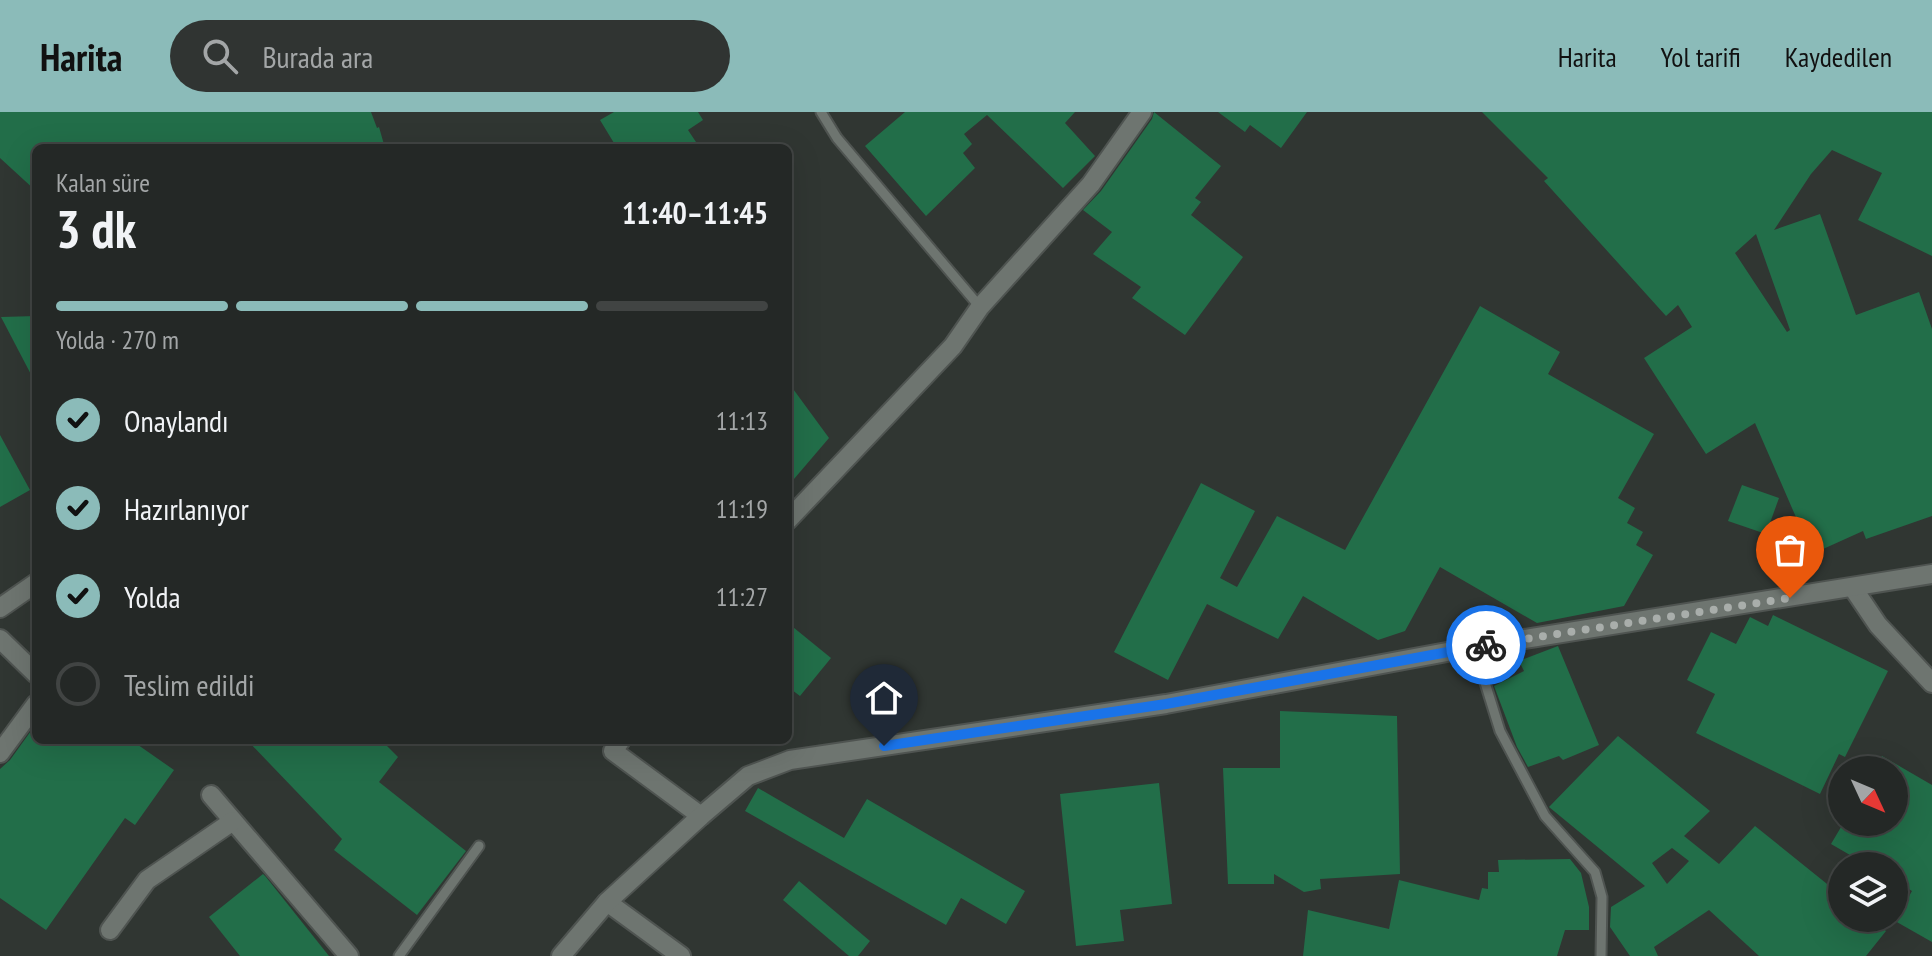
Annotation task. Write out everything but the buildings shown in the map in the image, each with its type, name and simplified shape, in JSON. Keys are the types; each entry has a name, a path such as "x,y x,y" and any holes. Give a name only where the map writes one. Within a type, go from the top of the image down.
{"street":[{"path":"792,516 953,346 980,307 1091,184 1142,112"},
{"path":"561,956 607,902 701,816 748,776 790,760 1166,704 1474,647 1932,574"},
{"path":"0,608 32,586"},
{"path":"1853,588 1878,625 1932,683"},
{"path":"0,639 32,670"},
{"path":"0,753 32,709"},
{"path":"611,744 701,816"},
{"path":"211,795 349,956"},
{"path":"110,930 147,880 233,821"},
{"path":"607,902 681,956"}],"lane":[{"path":"821,112 837,138 980,307"},
{"path":"1474,647 1500,731 1537,802 1545,816 1595,872 1602,897 1601,956"},
{"path":"399,956 479,846"}],"way so far":[{"path":"1486,645 1790,598"}],"route":[{"path":"884,746 1166,704 1486,645"}]}
